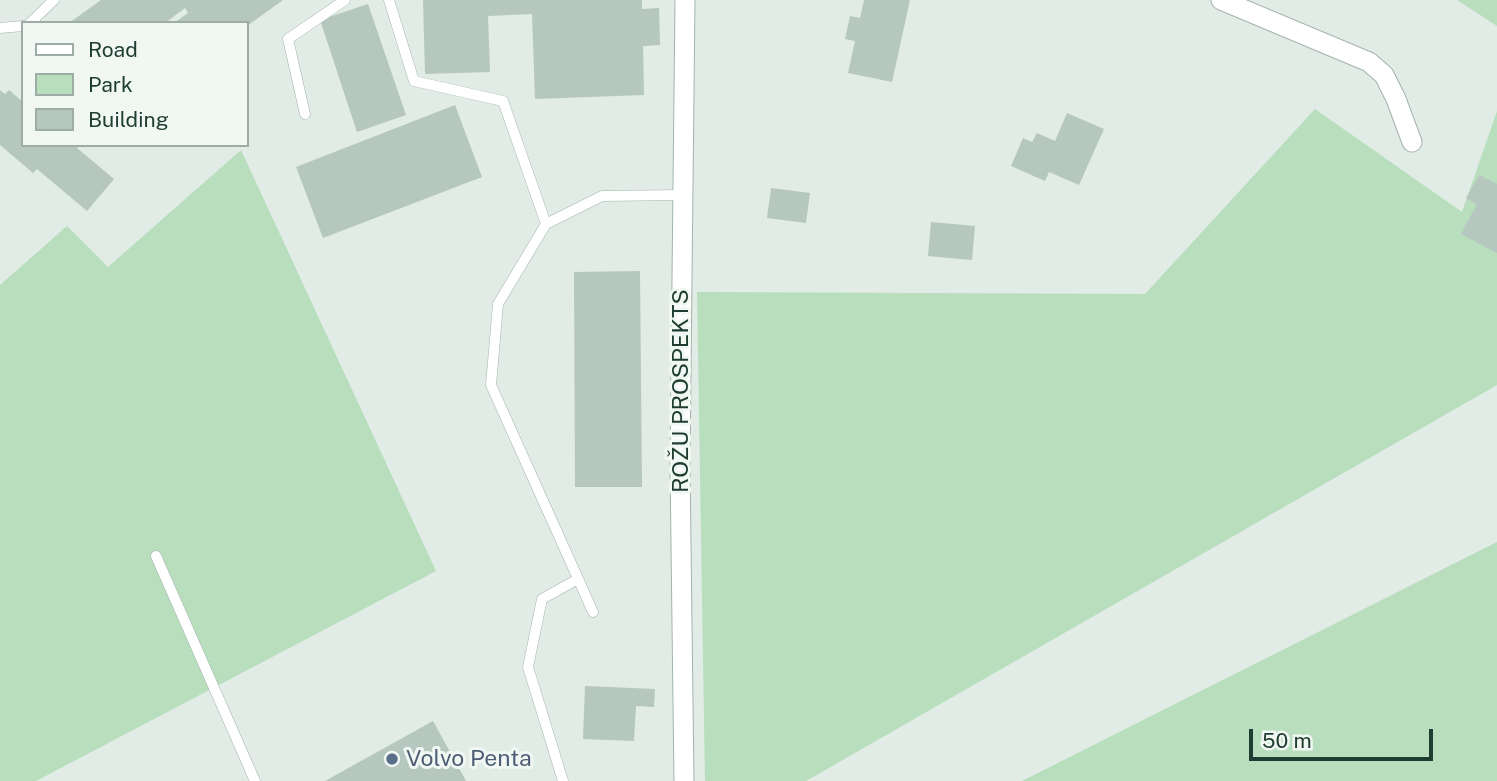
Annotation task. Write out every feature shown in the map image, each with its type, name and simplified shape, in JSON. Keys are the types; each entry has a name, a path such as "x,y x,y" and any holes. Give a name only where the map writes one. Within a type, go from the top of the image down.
{"street":[{"name":"ROŽU PROSPEKTS","path":"684,781 680,465 685,0"},
{"path":"1222,0 1369,62 1384,75 1412,142"}],"lane":[{"path":"32,21 54,0"},
{"path":"304,114 288,39 345,0"},
{"path":"389,0 414,81 503,101 546,224"},
{"path":"0,28 21,26"},
{"path":"593,612 491,385 498,304 546,224 602,197 683,195"},
{"path":"156,555 255,781"},
{"path":"563,781 528,667 542,599 578,579"}],"green space":[{"path":"1457,0 1497,0 1497,26"},
{"path":"1315,109 1462,212 1497,111 1497,385 806,781 705,781 697,292 1145,294"},
{"path":"241,150 436,571 36,781 0,781 0,285 67,226 108,267"},
{"path":"1497,542 1497,781 1022,781"}],"building":[{"path":"101,0 283,0 248,25 248,21 177,21 188,13 185,8 168,21 72,21"},
{"path":"423,0 642,0 642,9 659,8 660,45 643,46 644,95 535,99 532,14 488,16 490,72 425,74"},
{"path":"864,0 910,0 892,82 848,73 855,41 845,39 850,16 860,18"},
{"path":"368,4 406,115 357,132 320,20"},
{"path":"0,90 5,94 9,90 21,100 21,147 78,147 114,179 87,211 37,169 33,173 0,145"},
{"path":"455,105 482,177 323,238 296,167"},
{"path":"1067,113 1104,129 1079,185 1049,172 1045,181 1011,166 1023,138 1032,142 1037,133 1055,141"},
{"path":"1479,175 1497,184 1497,253 1461,234 1477,204 1466,198"},
{"path":"771,188 810,193 806,223 767,218"},
{"path":"931,222 975,226 972,260 928,256"},
{"path":"640,271 642,487 575,487 574,272"},
{"path":"585,686 655,689 654,707 636,706 634,741 583,739"},
{"path":"433,721 466,781 325,781"}],"place":[{"name":"Volvo Penta","path":"392,759"}]}
